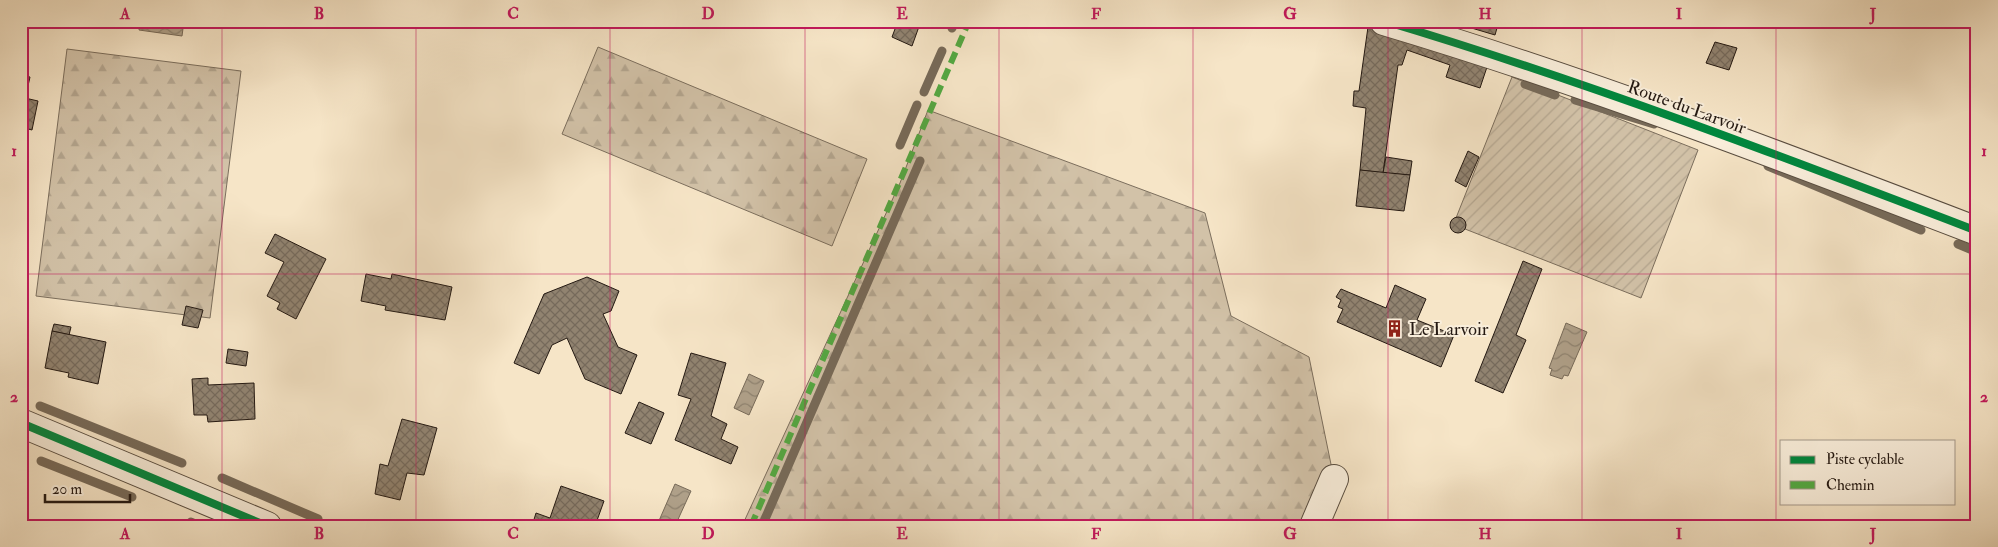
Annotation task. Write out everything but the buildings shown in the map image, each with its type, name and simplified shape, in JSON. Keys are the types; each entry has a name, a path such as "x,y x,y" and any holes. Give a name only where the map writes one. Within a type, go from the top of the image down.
{"street":[{"name":"Route du Larvoir","path":"1384,21 1522,64 1779,155 1977,231"},
{"path":"21,423 267,526"},
{"path":"1314,526 1334,479"}],"green space":[{"path":"598,47 867,159 832,246 562,134"},
{"path":"67,49 241,71 210,318 36,296"},
{"path":"1512,77 1698,150 1641,298 1465,229 1464,221 1456,218"},
{"path":"928,110 1205,213 1231,316 1309,357 1334,479 1314,526 742,526 900,183"}],"water":[{"path":"140,21 184,21 182,36 139,30"},
{"path":"1566,323 1587,332 1568,376 1564,375 1562,379 1550,375 1552,369 1549,368"},
{"path":"749,374 764,381 749,415 734,408"},
{"path":"675,484 691,491 675,526 658,523"}],"waterway":[{"path":"952,28 955,21"},
{"path":"924,92 942,51"},
{"path":"1525,84 1555,95"},
{"path":"1575,100 1654,124"},
{"path":"900,145 917,105"},
{"path":"762,526 920,161"},
{"path":"1768,166 1921,230"},
{"path":"1958,244 1977,252"},
{"path":"40,406 182,463"},
{"path":"41,461 132,497"},
{"path":"222,478 318,519"},
{"path":"191,522 200,526"}],"marked path":[{"path":"751,526 969,21"}],"cycle path":[{"path":"1384,21 1608,94 1756,147 1977,231"},
{"path":"21,423 267,526"}],"place":[{"name":"Le Larvoir","path":"1395,329"}]}
